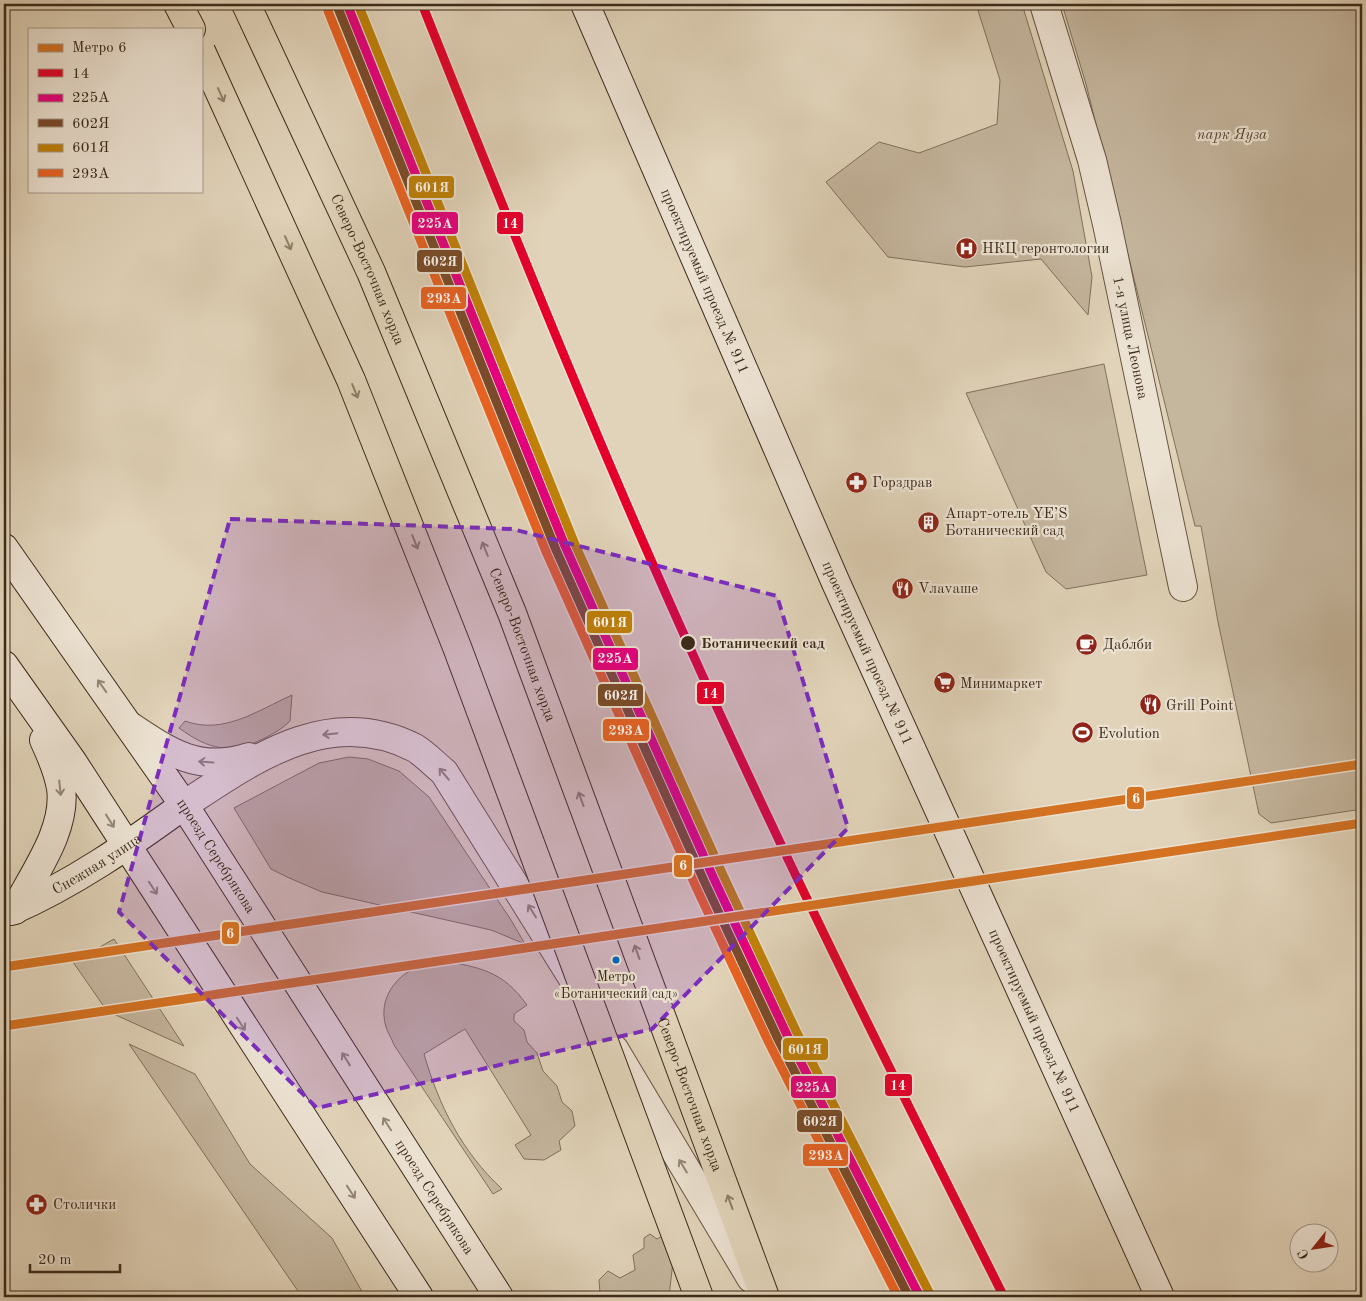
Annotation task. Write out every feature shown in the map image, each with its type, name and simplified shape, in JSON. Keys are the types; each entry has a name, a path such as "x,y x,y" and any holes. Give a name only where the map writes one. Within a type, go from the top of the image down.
{"main road":[{"path":"178,4 190,28"},
{"name":"Северо-Восточная хорда","path":"246,4 371,272 512,613 764,1297"},
{"path":"202,53 351,380 443,611 699,1297"}],"street":[{"name":"проектируемый проезд № 911","path":"585,4 836,583 1160,1297"},
{"name":"1-я улица Леонова","path":"1044,4 1092,160 1183,587"},
{"name":"проезд Серебрякова","path":"4,548 184,805 499,1297"},
{"path":"4,665 72,761 126,847 420,1297"},
{"path":"9,912 51,840 58,822 61,790 57,771 24,694"},
{"path":"130,726 179,757 199,762 230,763 314,736 345,732 379,734 416,749 444,772 554,946 764,1297"},
{"name":"Снежная улица","path":"9,912 78,877 126,847 184,805 286,744"}],"highlighted area":[{"path":"230,519 512,529 777,596 848,828 652,1029 317,1108 119,912"}],"green space":[{"path":"976,4 1022,4 1073,171 1092,277 1088,315 1041,259 965,267 888,257 826,182 879,142 919,153 997,124 1000,80"},
{"name":"парк Яуза","path":"1062,4 1362,4 1362,809 1271,823 1259,814 1218,622 1201,526 1195,526 1086,84"},
{"path":"1104,364 1147,575 1066,589 1046,572 966,393"},
{"path":"292,695 290,721 281,729 265,738 241,747 220,748 210,745 179,728 185,721 199,725 213,725 240,719"},
{"path":"349,757 368,759 399,771 429,797 525,944 491,930 322,892 271,869 234,808 319,763"},
{"path":"114,939 184,1046 107,1011 73,962"},
{"path":"441,960 489,972 499,977 518,993 527,1005 514,1014 514,1021 524,1030 527,1042 537,1053 543,1071 557,1086 562,1102 572,1111 575,1126 559,1141 561,1150 544,1160 524,1159 515,1145 531,1135 465,1029 424,1054 437,1092 454,1127 475,1160 502,1189 493,1194 394,1045 386,1027 385,1002 397,981 417,967"},
{"path":"129,1044 195,1074 250,1164 332,1238 365,1297 302,1297"},
{"path":"650,1234 657,1239 665,1234 673,1261 669,1297 611,1297 600,1293 599,1280 608,1271 620,1278 635,1270 633,1255 644,1248 644,1238"}],"metro line":[{"name":"6","path":"4,967 1362,764"},
{"name":"6","path":"4,1026 1362,823"}],"transit line":[{"name":"225А","path":"347,4 565,546 714,879 787,1035 920,1297"},
{"name":"601Я","path":"358,4 574,542 723,875 796,1031 929,1292"},
{"name":"14","path":"422,4 576,384 712,697 876,1041 1004,1297"},
{"name":"602Я","path":"338,8 556,550 705,883 778,1039 909,1297"},
{"name":"293А","path":"328,11 547,554 696,887 769,1043 898,1297"}],"place":[{"name":"НКЦ геронтологии","path":"966,248"},
{"name":"Горздрав","path":"856,482"},
{"name":"Апарт-отель YE’S Ботанический сад","path":"929,522"},
{"name":"Vлаvаше","path":"902,588"},
{"name":"Ботанический сад","path":"688,643"},
{"name":"Даблби","path":"1087,644"},
{"name":"Минимаркет","path":"944,683"},
{"name":"Grill Point","path":"1150,705"},
{"name":"Evolution","path":"1082,733"},
{"name":"Метро «Ботанический сад»","path":"616,960"},
{"name":"Столички","path":"37,1204"}]}
